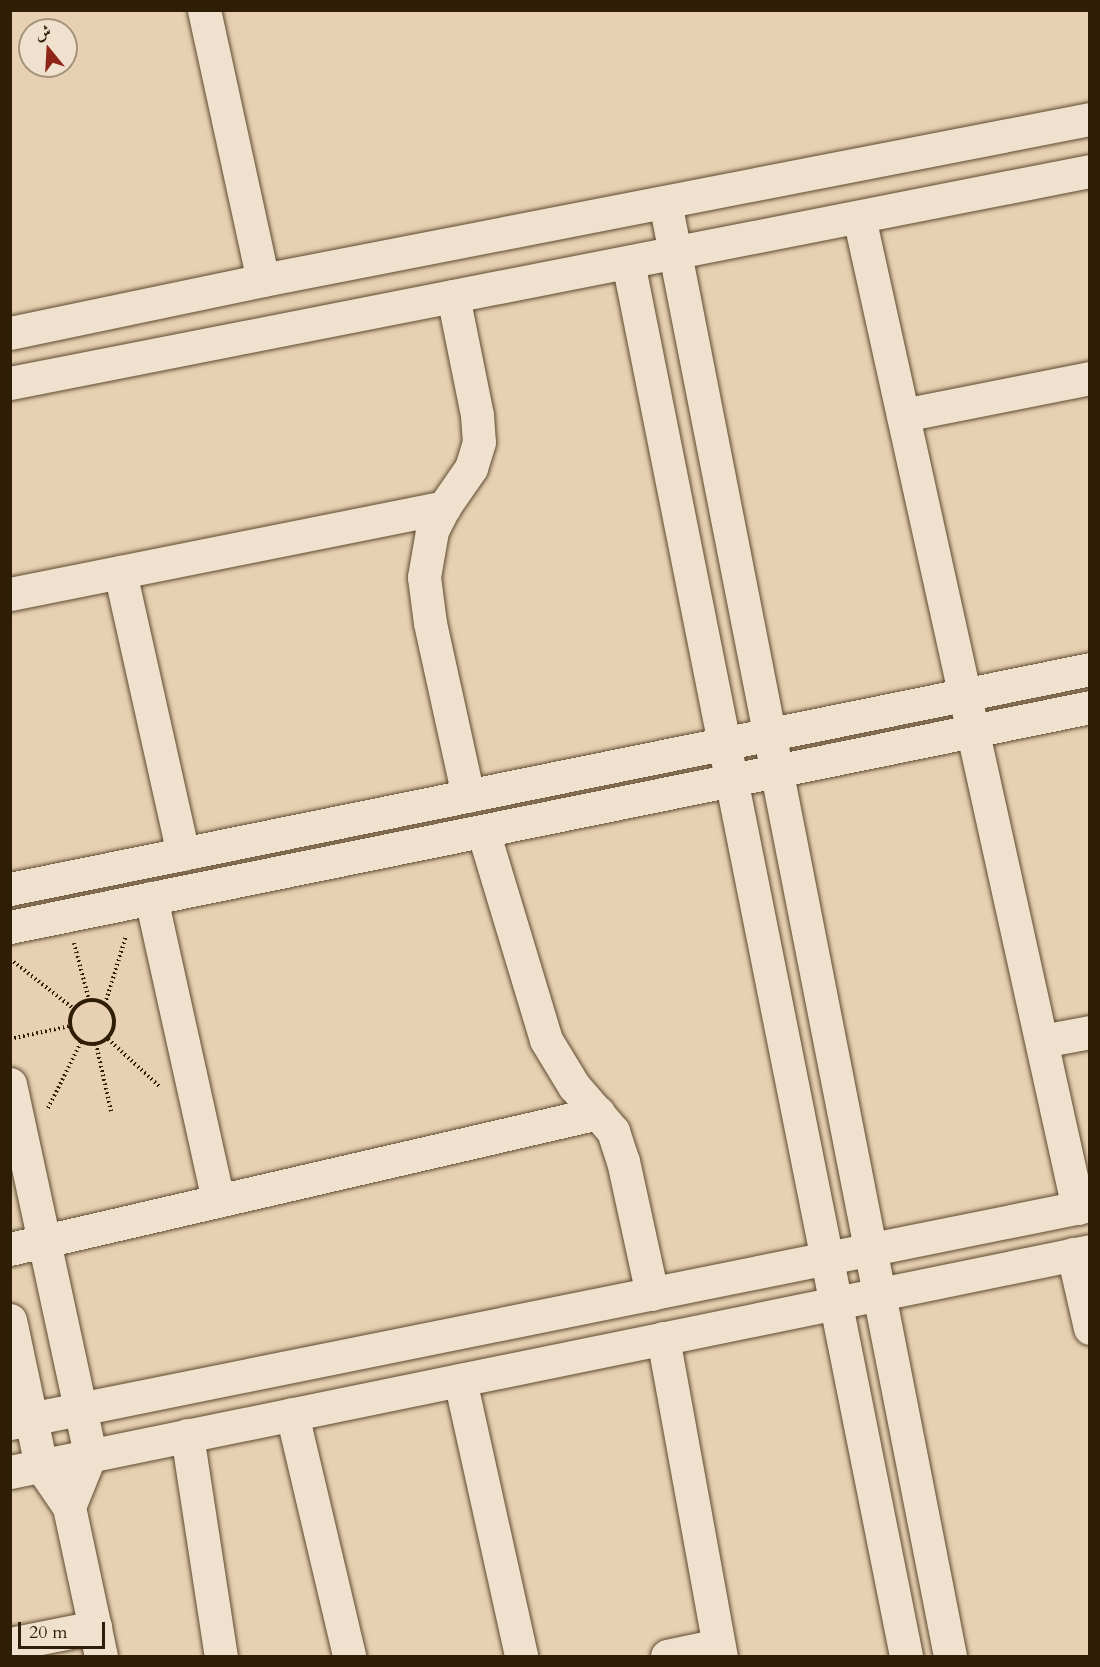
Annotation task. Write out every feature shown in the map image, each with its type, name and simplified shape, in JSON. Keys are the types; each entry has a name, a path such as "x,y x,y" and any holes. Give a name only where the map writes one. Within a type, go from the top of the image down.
{"street":[{"path":"204,10 263,280"},
{"path":"10,333 263,280 1089,119"},
{"path":"10,382 1089,171"},
{"path":"665,202 950,1656"},
{"path":"21,1421 1084,1207 1042,1041 859,217"},
{"path":"628,262 906,1656"},
{"path":"453,296 477,415 479,442 471,468 444,507 432,531 424,577 430,622 468,796"},
{"path":"903,415 1089,378"},
{"path":"10,594 444,507"},
{"path":"120,572 183,854"},
{"path":"10,889 1089,669"},
{"path":"10,927 1089,707"},
{"path":"483,831 546,1040 563,1072 613,1131 623,1161 652,1294"},
{"path":"144,900 218,1201"},
{"path":"1042,1041 1089,1032"},
{"path":"10,1084 90,1455 69,1507 98,1642 10,1644"},
{"path":"10,1249 598,1113"},
{"path":"26,1469 1081,1252 1089,1328"},
{"path":"10,1320 26,1469 69,1507"},
{"path":"663,1338 720,1651 668,1656"},
{"path":"460,1380 521,1656"},
{"path":"292,1414 349,1656"},
{"path":"187,1435 221,1656"}],"path":[{"path":"105,1004 144,900"},
{"path":"67,915 89,1000"},
{"path":"10,959 74,1009"},
{"path":"89,1000 105,1004 112,1011 114,1021 113,1030 108,1038 96,1044 81,1042 74,1035 70,1026 74,1009 89,1000"},
{"path":"10,1039 70,1026"},
{"path":"108,1038 167,1094"},
{"path":"26,1154 81,1042"},
{"path":"96,1044 111,1111"}]}
